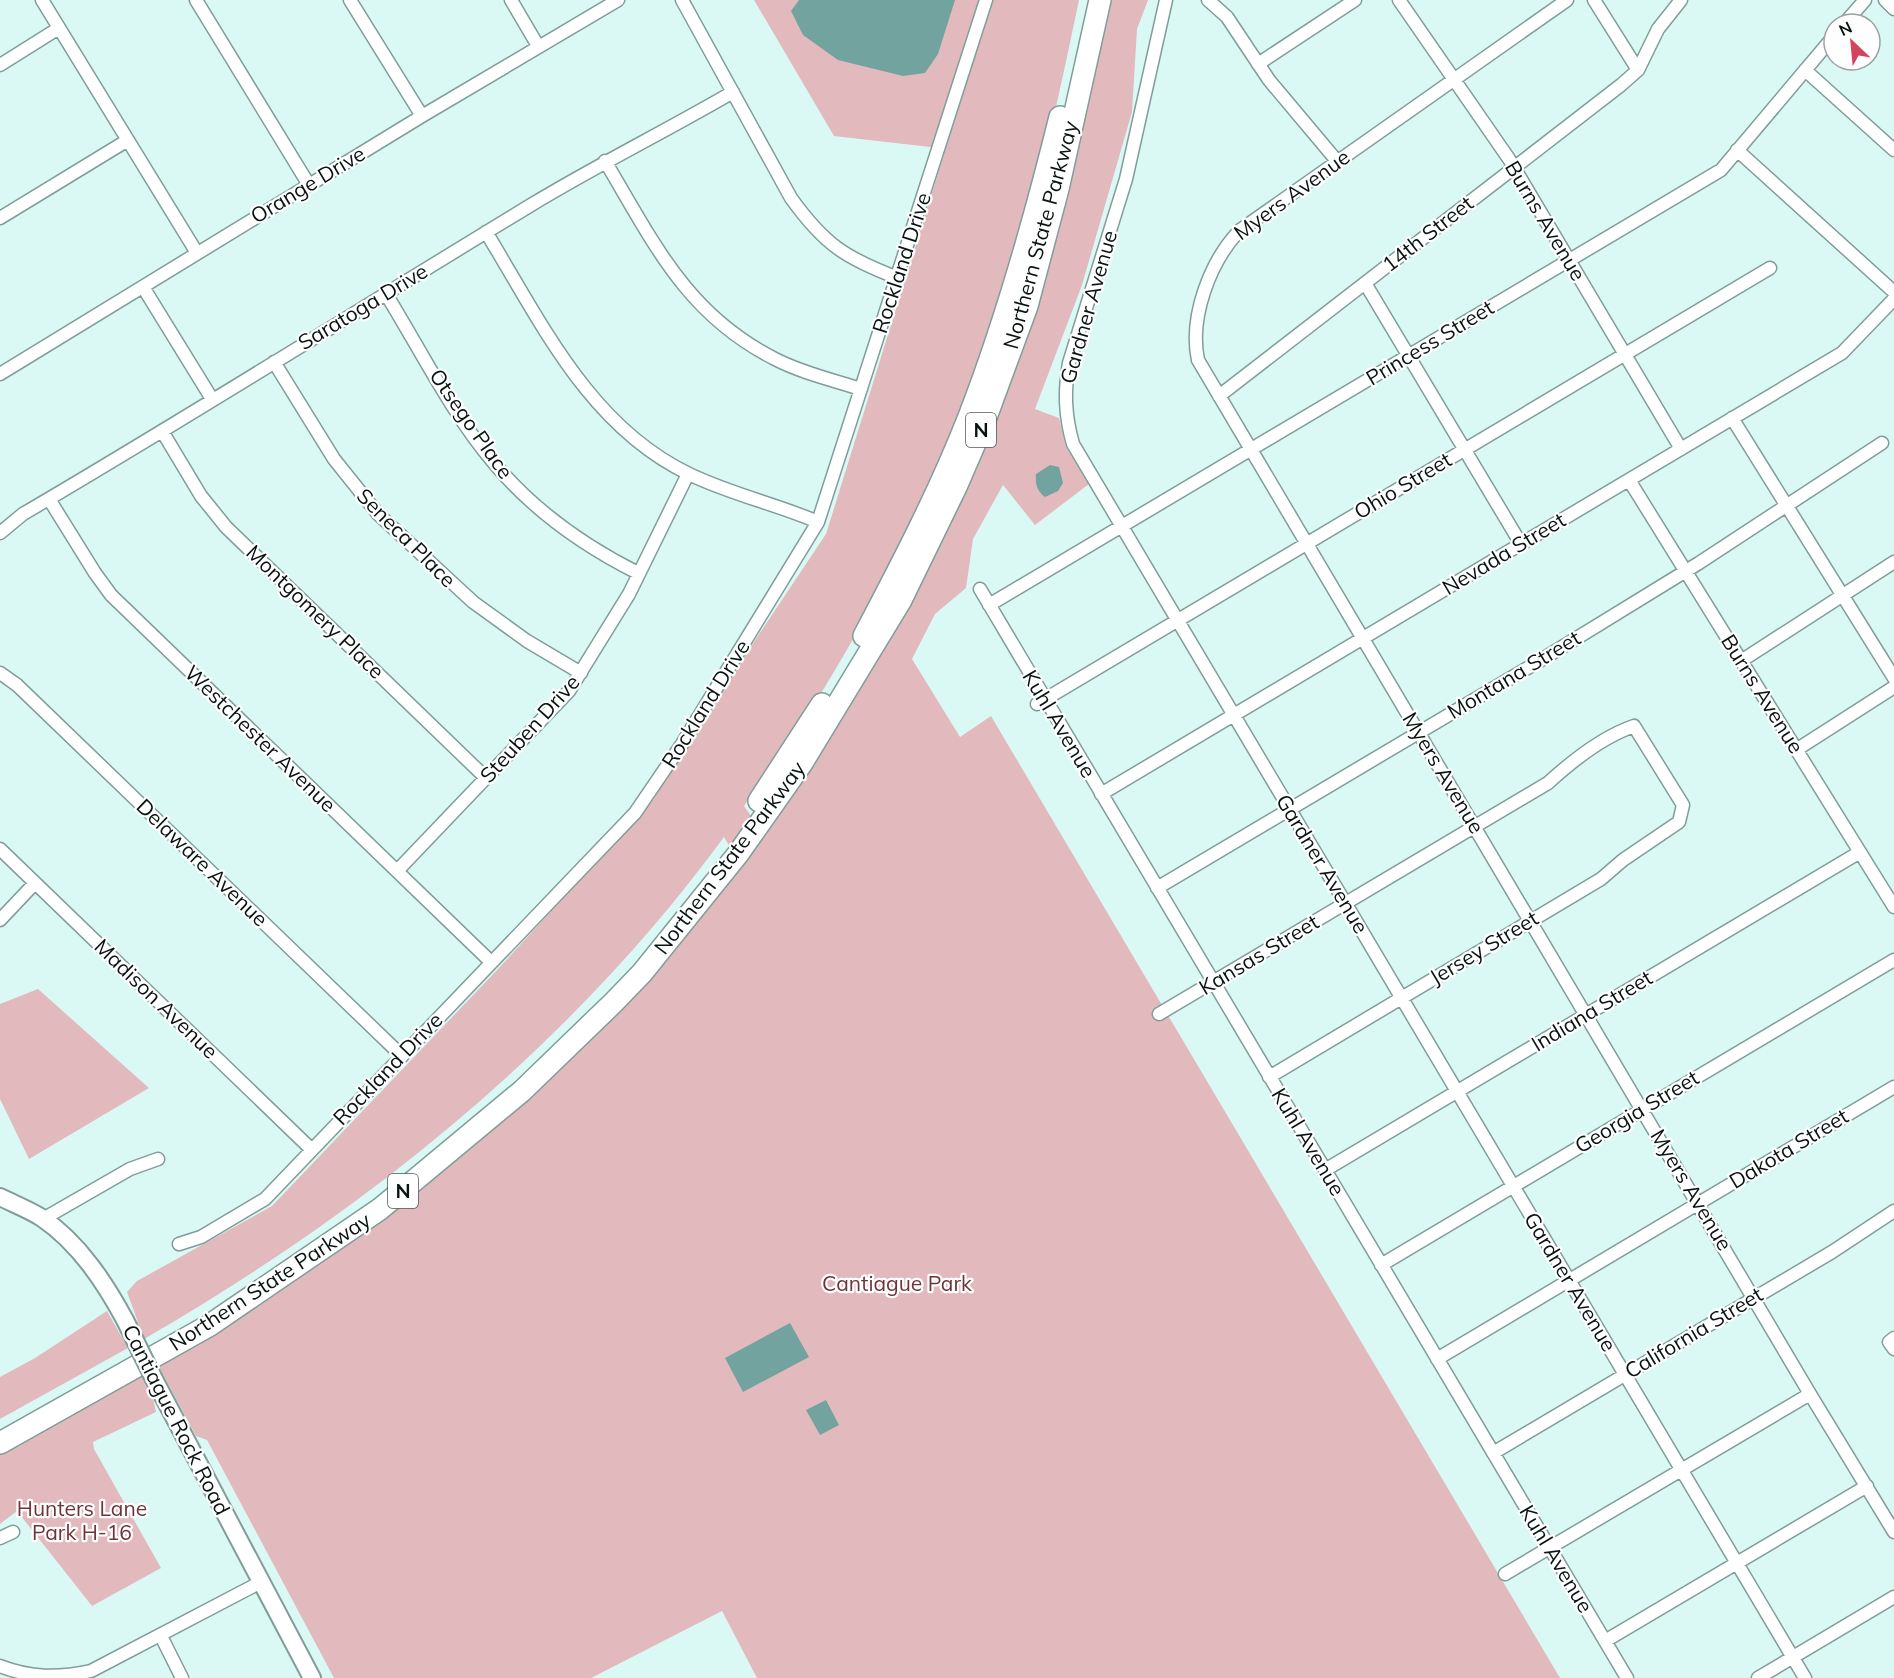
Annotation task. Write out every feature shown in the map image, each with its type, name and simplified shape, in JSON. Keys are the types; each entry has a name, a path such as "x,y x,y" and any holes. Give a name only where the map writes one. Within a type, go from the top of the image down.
{"highway":[{"name":"Northern State Parkway","path":"759,814 852,658 921,526 969,416 1025,249 1053,146 1087,0"},
{"name":"Northern State Parkway","path":"0,1443 210,1325 380,1209 522,1090 642,973 733,848 802,763 901,600 956,487 985,420 1032,285 1058,189 1100,0"},
{"name":"Northern State Parkway","path":"0,1426 184,1325 279,1266 410,1169 529,1065 593,1004 733,848"}],"main road":[{"name":"Cantiague Rock Road","path":"0,1197 43,1219 84,1258 105,1283 312,1678"}],"street":[{"path":"42,0 197,253"},
{"path":"196,0 309,184"},
{"path":"350,0 422,116"},
{"path":"511,0 538,46"},
{"name":"Orange Drive","path":"0,374 309,184 618,0"},
{"path":"682,0 791,198 813,228 853,259 898,278"},
{"name":"Rockland Drive","path":"179,1244 201,1237 266,1199 649,795 818,522 986,0"},
{"name":"Gardner Avenue","path":"1166,0 1126,179 1069,363 1065,386 1066,417 1073,444 1120,527 1805,1678"},
{"path":"1208,0 1227,17 1269,80 1337,161"},
{"path":"1258,64 1355,0"},
{"name":"Burns Avenue","path":"1399,0 1514,168 1681,449"},
{"name":"Myers Avenue","path":"1567,0 1239,231 1218,257 1202,303 1195,337 1198,360 1699,1203 1809,1394 1894,1532"},
{"path":"1594,0 1638,70"},
{"path":"1638,70 1658,29 1681,0"},
{"path":"1855,12 1865,0"},
{"path":"1885,0 1894,9"},
{"path":"0,65 59,28"},
{"name":"Princess Street","path":"989,605 1720,170 1822,50"},
{"name":"14th Street","path":"1219,396 1638,70"},
{"path":"1805,70 1894,150"},
{"name":"Saratoga Drive","path":"0,533 49,499 486,232 605,161 733,92"},
{"path":"0,218 128,140"},
{"path":"1737,150 1894,292"},
{"path":"605,161 666,264 690,296 713,318 749,345 778,361 861,389"},
{"path":"486,232 568,368 588,394 641,444 688,474 818,522"},
{"name":"Ohio Street","path":"1041,702 1770,268"},
{"path":"1365,283 1521,544"},
{"path":"143,287 212,399"},
{"name":"Otsego Place","path":"386,294 467,426 504,475 537,508 572,536 638,573"},
{"name":"Nevada Street","path":"1101,794 1842,354 1894,298"},
{"name":"Seneca Place","path":"274,362 334,459 378,514 436,570 480,608 527,641 581,673"},
{"path":"1732,418 1894,678"},
{"name":"Montgomery Place","path":"162,430 201,496 226,527 486,778"},
{"name":"Montana Street","path":"1157,888 1685,571 1882,443"},
{"name":"Steuben Drive","path":"397,871 556,705 581,673 628,594 688,474"},
{"name":"Burns Avenue","path":"1629,480 1894,908"},
{"name":"Westchester Avenue","path":"49,499 111,595 491,962"},
{"path":"1741,661 1894,562"},
{"name":"Kuhl Avenue","path":"980,589 1041,702 1101,794 1627,1678"},
{"name":"Delaware Avenue","path":"0,673 17,685 402,1056"},
{"path":"1796,750 1894,687"},
{"name":"Jersey Street","path":"1269,1077 1601,879 1623,860 1672,828 1682,817 1683,805 1634,726"},
{"name":"Kansas Street","path":"1159,1014 1548,783 1568,765 1619,731 1634,726"},
{"name":"Madison Avenue","path":"0,849 311,1149"},
{"name":"Indiana Street","path":"1325,1170 1860,852"},
{"path":"0,920 35,883"},
{"name":"Georgia Street","path":"1381,1264 1894,960"},
{"name":"Dakota Street","path":"1437,1359 1894,1087"},
{"path":"43,1219 130,1169 158,1159"},
{"name":"California Street","path":"1493,1453 1832,1252 1894,1211"},
{"path":"1894,1338 1889,1342 1894,1349"},
{"path":"1505,1574 1809,1394"},
{"path":"1605,1641 1867,1486"},
{"path":"0,1538 12,1532"},
{"path":"0,1666 31,1676 66,1677 110,1663 261,1582"},
{"path":"1758,1678 1894,1597"},
{"path":"161,1636 182,1678"}],"green space":[{"path":"754,0 986,0 939,148 834,136"},
{"name":"Cantiague Park","path":"992,0 1079,0 1050,134 1015,267 967,405 924,504 900,552 849,647 821,693 793,738 783,746 744,806 763,833 884,640 981,444 1020,342 1056,224 1107,0 1148,0 1137,29 1132,112 1082,285 1035,409 1059,418 1066,447 1089,484 1035,525 1003,485 973,539 966,588 935,614 912,659 960,737 991,716 1560,1678 757,1678 722,1611 591,1678 334,1678 207,1440 196,1436 157,1363 272,1293 383,1217 454,1162 514,1109 628,994 740,864 724,837 665,913 601,985 532,1053 460,1118 385,1179 307,1236 144,1339 127,1292 137,1281 272,1206 498,969 653,800 695,730 826,534"},
{"path":"38,989 149,1088 29,1159 0,1099 0,1004"},
{"path":"107,1311 128,1348 0,1419 0,1377 35,1358"},
{"name":"Hunters Lane Park H-16","path":"140,1372 153,1398 156,1412 93,1442 94,1449 161,1568 92,1606 17,1511 0,1524 0,1450"}],"water":[{"path":"799,0 955,0 938,54 925,73 903,76 838,60 803,35 791,11"},
{"path":"1050,465 1059,467 1063,483 1058,491 1045,497 1037,487 1036,474"},
{"path":"790,1323 809,1357 743,1392 725,1358"},
{"path":"826,1400 839,1425 820,1435 806,1410"}]}
